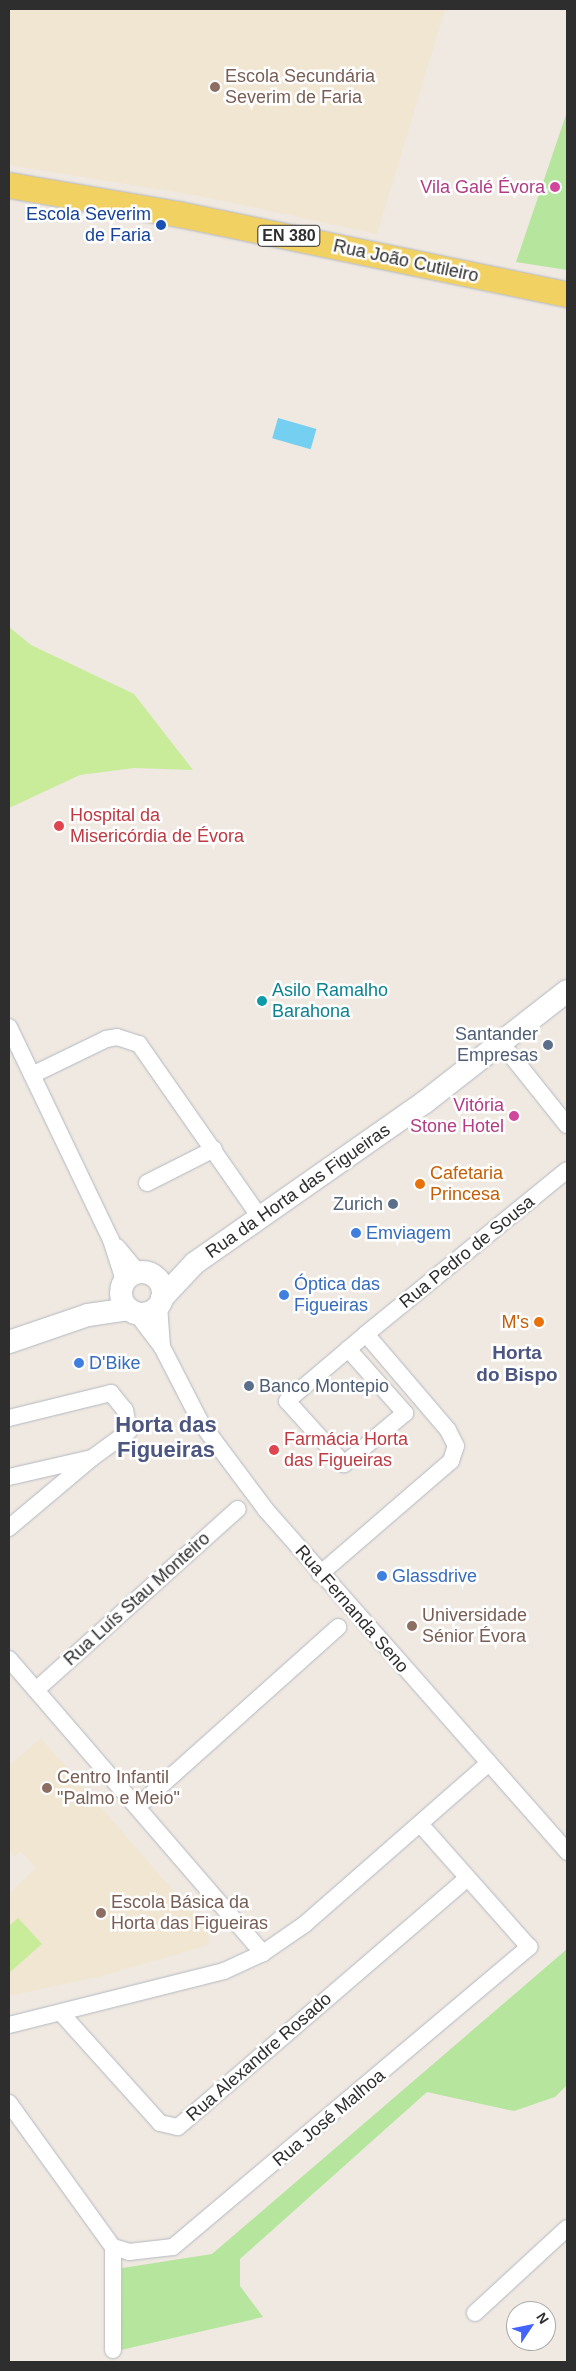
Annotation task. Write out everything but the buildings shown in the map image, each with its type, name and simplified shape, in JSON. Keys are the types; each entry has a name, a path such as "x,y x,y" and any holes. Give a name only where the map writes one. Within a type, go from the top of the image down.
{"main road":[{"name":"Rua João Cutileiro","path":"9,186 179,214 567,294"}],"street":[{"name":"Rua da Horta das Figueiras","path":"9,1342 88,1315 133,1311 160,1302 195,1263 260,1219 502,1044 567,991"},
{"path":"9,1027 111,1240 135,1279 160,1302"},
{"path":"32,1074 106,1040 129,1040 139,1044 214,1149 260,1219"},
{"path":"502,1044 564,1113"},
{"path":"147,1183 214,1149"},
{"name":"Rua Pedro de Sousa","path":"348,1349 405,1413 344,1464 287,1401 348,1349 366,1334 567,1170"},
{"name":"Rua da Horta das Figueiras","path":"88,1315 135,1279 195,1263"},
{"path":"133,1311 135,1279"},
{"name":"Rua Fernanda Seno","path":"160,1302 162,1347"},
{"name":"Rua Fernanda Seno","path":"133,1311 162,1347 218,1447 320,1574 567,1852"},
{"path":"320,1574 451,1461 456,1446 448,1430 366,1334"},
{"path":"9,1418 111,1393 125,1410 129,1431 92,1458 9,1528"},
{"path":"9,1477 92,1458"},
{"name":"Rua Luís Stau Monteiro","path":"36,1690 238,1509"},
{"path":"137,1807 338,1627"},
{"path":"9,1659 263,1953"},
{"path":"10,2023 224,1971 263,1953 305,1924 489,1764"},
{"path":"420,1824 468,1878"},
{"name":"Rua José Malhoa","path":"113,2247 129,2252 173,2247 529,1947 468,1878"},
{"name":"Rua Alexandre Rosado","path":"61,2012 160,2123 178,2127 468,1878"},
{"path":"9,2103 113,2247 113,2350"},
{"path":"475,2313 567,2228"}],"shaded area":[{"name":"Escola Secundária Severim de Faria","path":"9,9 445,9 377,234 200,196 9,165"},
{"name":"Escola Básica da Horta das Figueiras","path":"41,1738 209,1932 208,1945 106,1975 9,1996 9,1894 36,1868 21,1851 14,1857 9,1850 9,1766"}],"green space":[{"name":"Vila Galé Évora","path":"567,112 567,270 516,262"},
{"path":"9,627 31,645 134,694 193,770 134,768 80,775 9,808"},
{"path":"18,1918 42,1944 9,1973 9,1926"},
{"path":"567,1949 567,2085 555,2097 514,2111 427,2092 240,2259 240,2286 263,2317 121,2350 122,2268 212,2254"}],"water":[{"path":"278,418 316,429 311,449 272,438"}],"place":[{"name":"Escola Secundária Severim de Faria","path":"215,87"},
{"name":"Vila Galé Évora","path":"555,187"},
{"name":"Escola Severim de Faria","path":"161,225"},
{"name":"Hospital da Misericórdia de Évora","path":"59,826"},
{"name":"Asilo Ramalho Barahona","path":"262,1001"},
{"name":"Santander Empresas","path":"548,1045"},
{"name":"Vitória Stone Hotel","path":"514,1116"},
{"name":"Cafetaria Princesa","path":"420,1184"},
{"name":"Zurich","path":"393,1204"},
{"name":"Emviagem","path":"356,1233"},
{"name":"Óptica das Figueiras","path":"284,1295"},
{"name":"M's","path":"539,1322"},
{"name":"D'Bike","path":"79,1363"},
{"name":"Banco Montepio","path":"249,1386"},
{"name":"Farmácia Horta das Figueiras","path":"274,1450"},
{"name":"Glassdrive","path":"382,1576"},
{"name":"Universidade Sénior Évora","path":"412,1626"},
{"name":"Centro Infantil \"Palmo e Meio\"","path":"47,1788"},
{"name":"Escola Básica da Horta das Figueiras","path":"101,1913"}],"district":[{"name":"Horta do Bispo","path":"517,1364"},
{"name":"Horta das Figueiras","path":"166,1436"}]}
